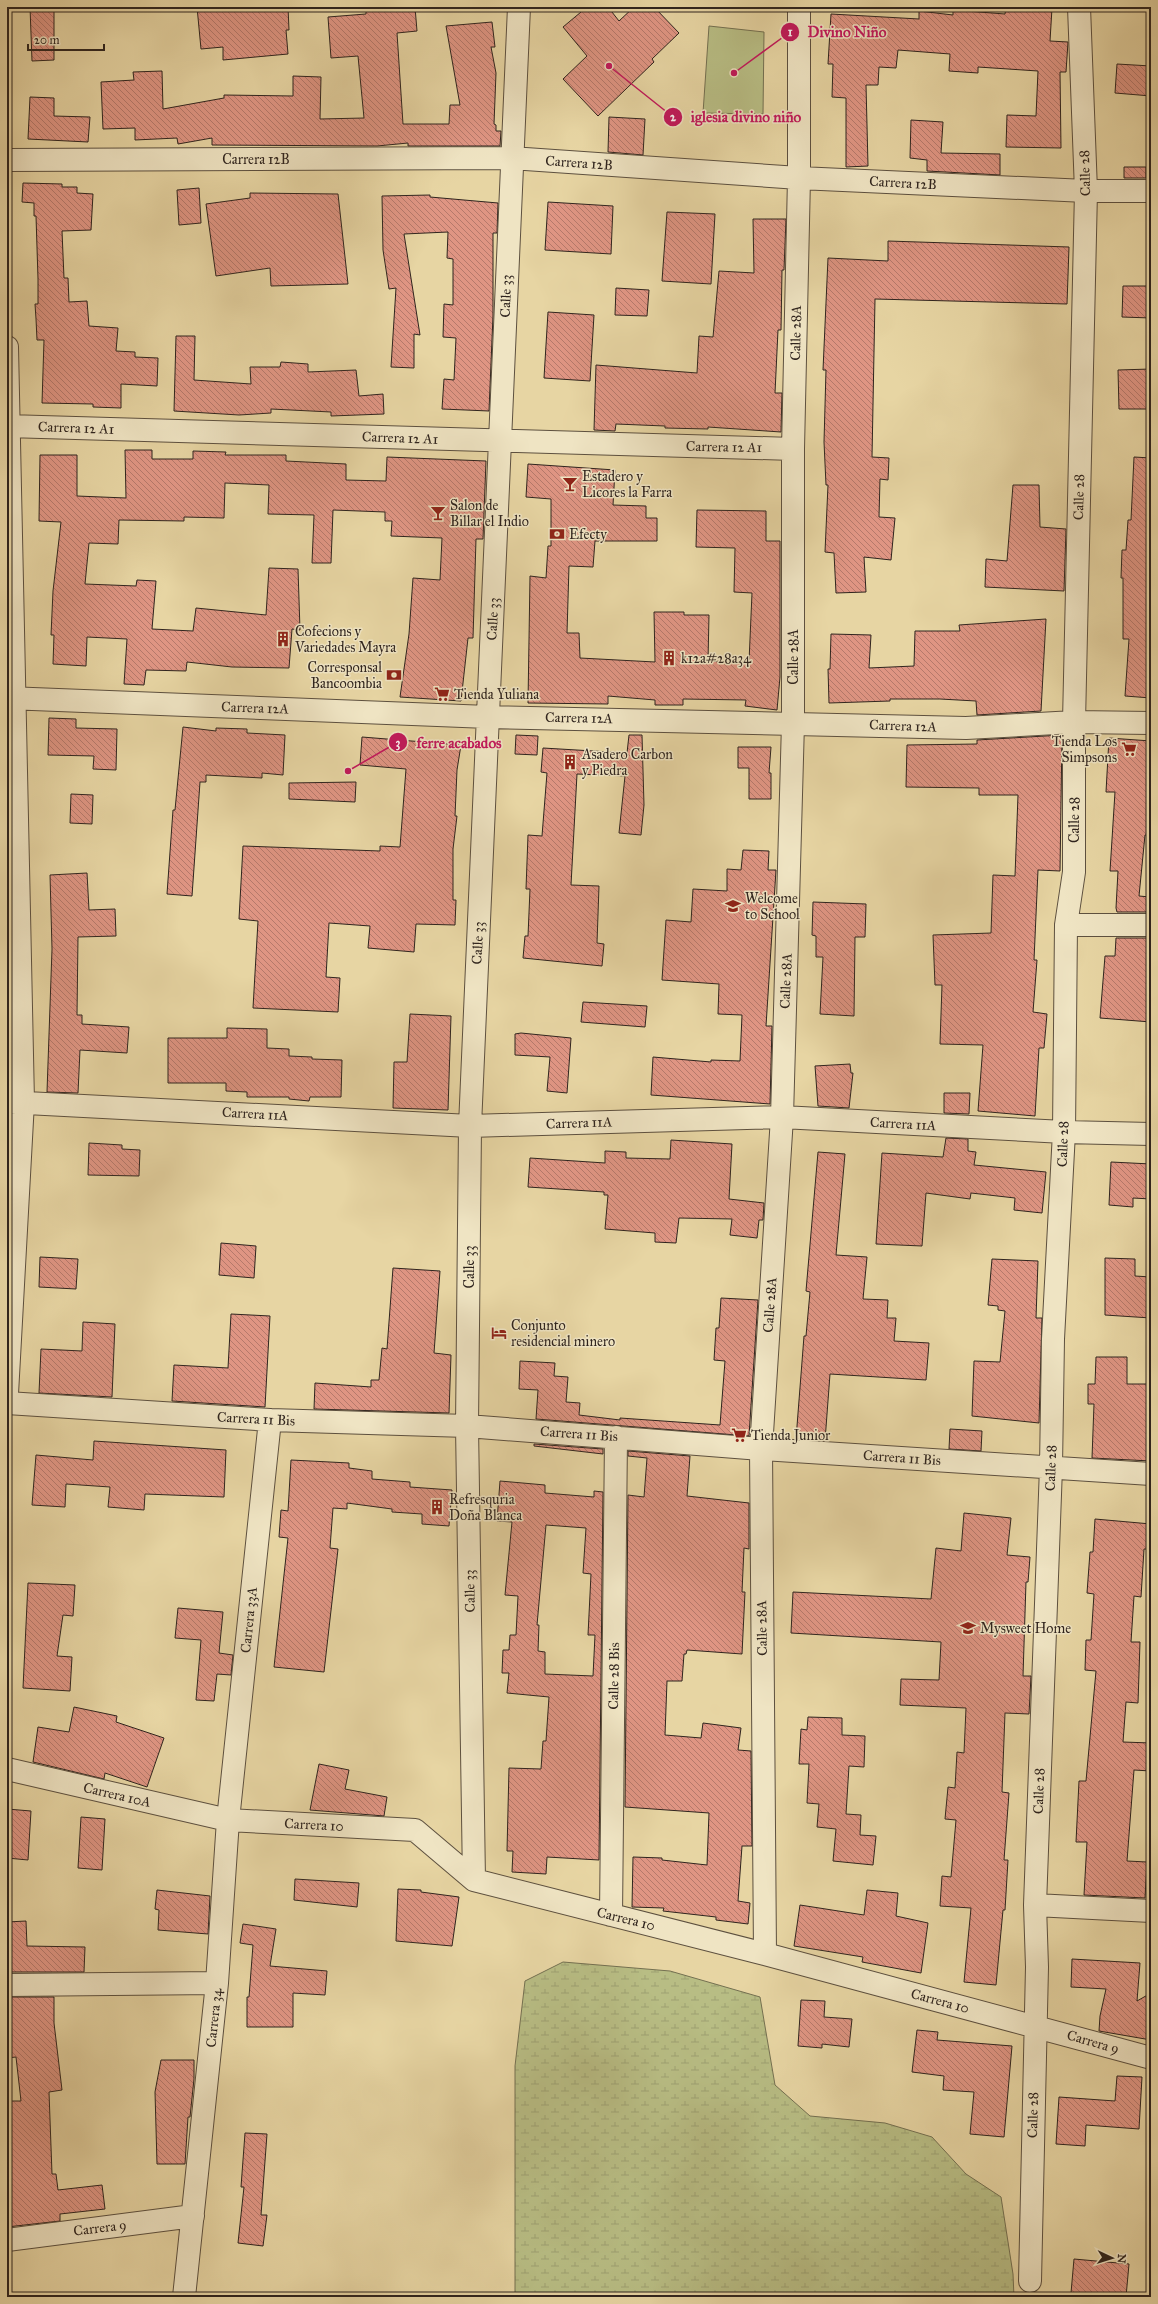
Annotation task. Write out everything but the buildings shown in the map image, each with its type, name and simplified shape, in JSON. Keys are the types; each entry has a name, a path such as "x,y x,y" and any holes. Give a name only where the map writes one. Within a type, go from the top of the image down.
{"street":[{"name":"Calle 33","path":"474,1880 467,1426 470,1126 501,441 511,158 519,7"},
{"name":"Calle 28A","path":"765,1954 761,1449 782,1117 793,723 793,449 799,178 799,7"},
{"name":"Calle 28","path":"1030,2281 1035,1905 1051,1467 1053,1339 1064,1132 1066,925 1074,872 1074,722 1086,191 1079,7"},
{"name":"Carrera 12B","path":"7,160 511,158 799,178 1086,191 1151,191"},
{"path":"7,348 15,1102 7,1394"},
{"name":"Carrera 12 A1","path":"8,426 793,449"},
{"name":"Carrera 12A","path":"10,698 488,717 966,728 1074,722 1151,723"},
{"path":"1066,925 1151,925"},
{"name":"Carrera 11A","path":"15,1102 470,1126 782,1117 1064,1132 1151,1134"},
{"name":"Carrera 11 Bis","path":"7,1403 270,1420 467,1426 761,1449 1151,1474"},
{"name":"Carrera 33A","path":"228,1820 270,1420"},
{"name":"Calle 28 Bis","path":"611,1915 616,1437"},
{"name":"Carrera 10A","path":"7,1769 228,1820"},
{"name":"Carrera 10","path":"228,1820 415,1830 474,1880 765,1954 1034,2026"},
{"name":"Carrera 34","path":"184,2297 217,1983 228,1820"},
{"path":"1035,1905 1151,1911"},
{"path":"7,1985 217,1983"},
{"name":"Carrera 9","path":"1034,2026 1151,2058"},
{"name":"Carrera 9","path":"7,2240 193,2216"}],"green space":[{"path":"709,26 764,32 763,114 703,113"},
{"path":"563,1962 670,1971 760,1997 775,2085 810,2116 885,2123 932,2137 966,2174 1001,2197 1013,2274 1014,2297 515,2297 515,2066 525,1981"}],"place":[{"name":"iglesia divino niño","path":"609,66"},
{"name":"Divino Niño","path":"734,73"},
{"name":"Estadero y Licores la Farra","path":"570,484"},
{"name":"Salon de Billar el Indio","path":"438,513"},
{"name":"Efecty","path":"557,534"},
{"name":"Cofecions y Variedades Mayra","path":"283,639"},
{"name":"k12a#28a34","path":"669,658"},
{"name":"Corresponsal Bancoombia","path":"394,675"},
{"name":"Tienda Yuliana","path":"442,694"},
{"name":"Tienda Los Simpsons","path":"1129,749"},
{"name":"Asadero Carbon y Piedra","path":"570,762"},
{"name":"ferre acabados","path":"348,771"},
{"name":"Welcome to School","path":"733,906"},
{"name":"Conjunto residencial minero","path":"499,1333"},
{"name":"Tienda Junior","path":"739,1435"},
{"name":"Refresquria Doña Blanca","path":"437,1507"},
{"name":"Mysweet Home","path":"968,1628"}]}
